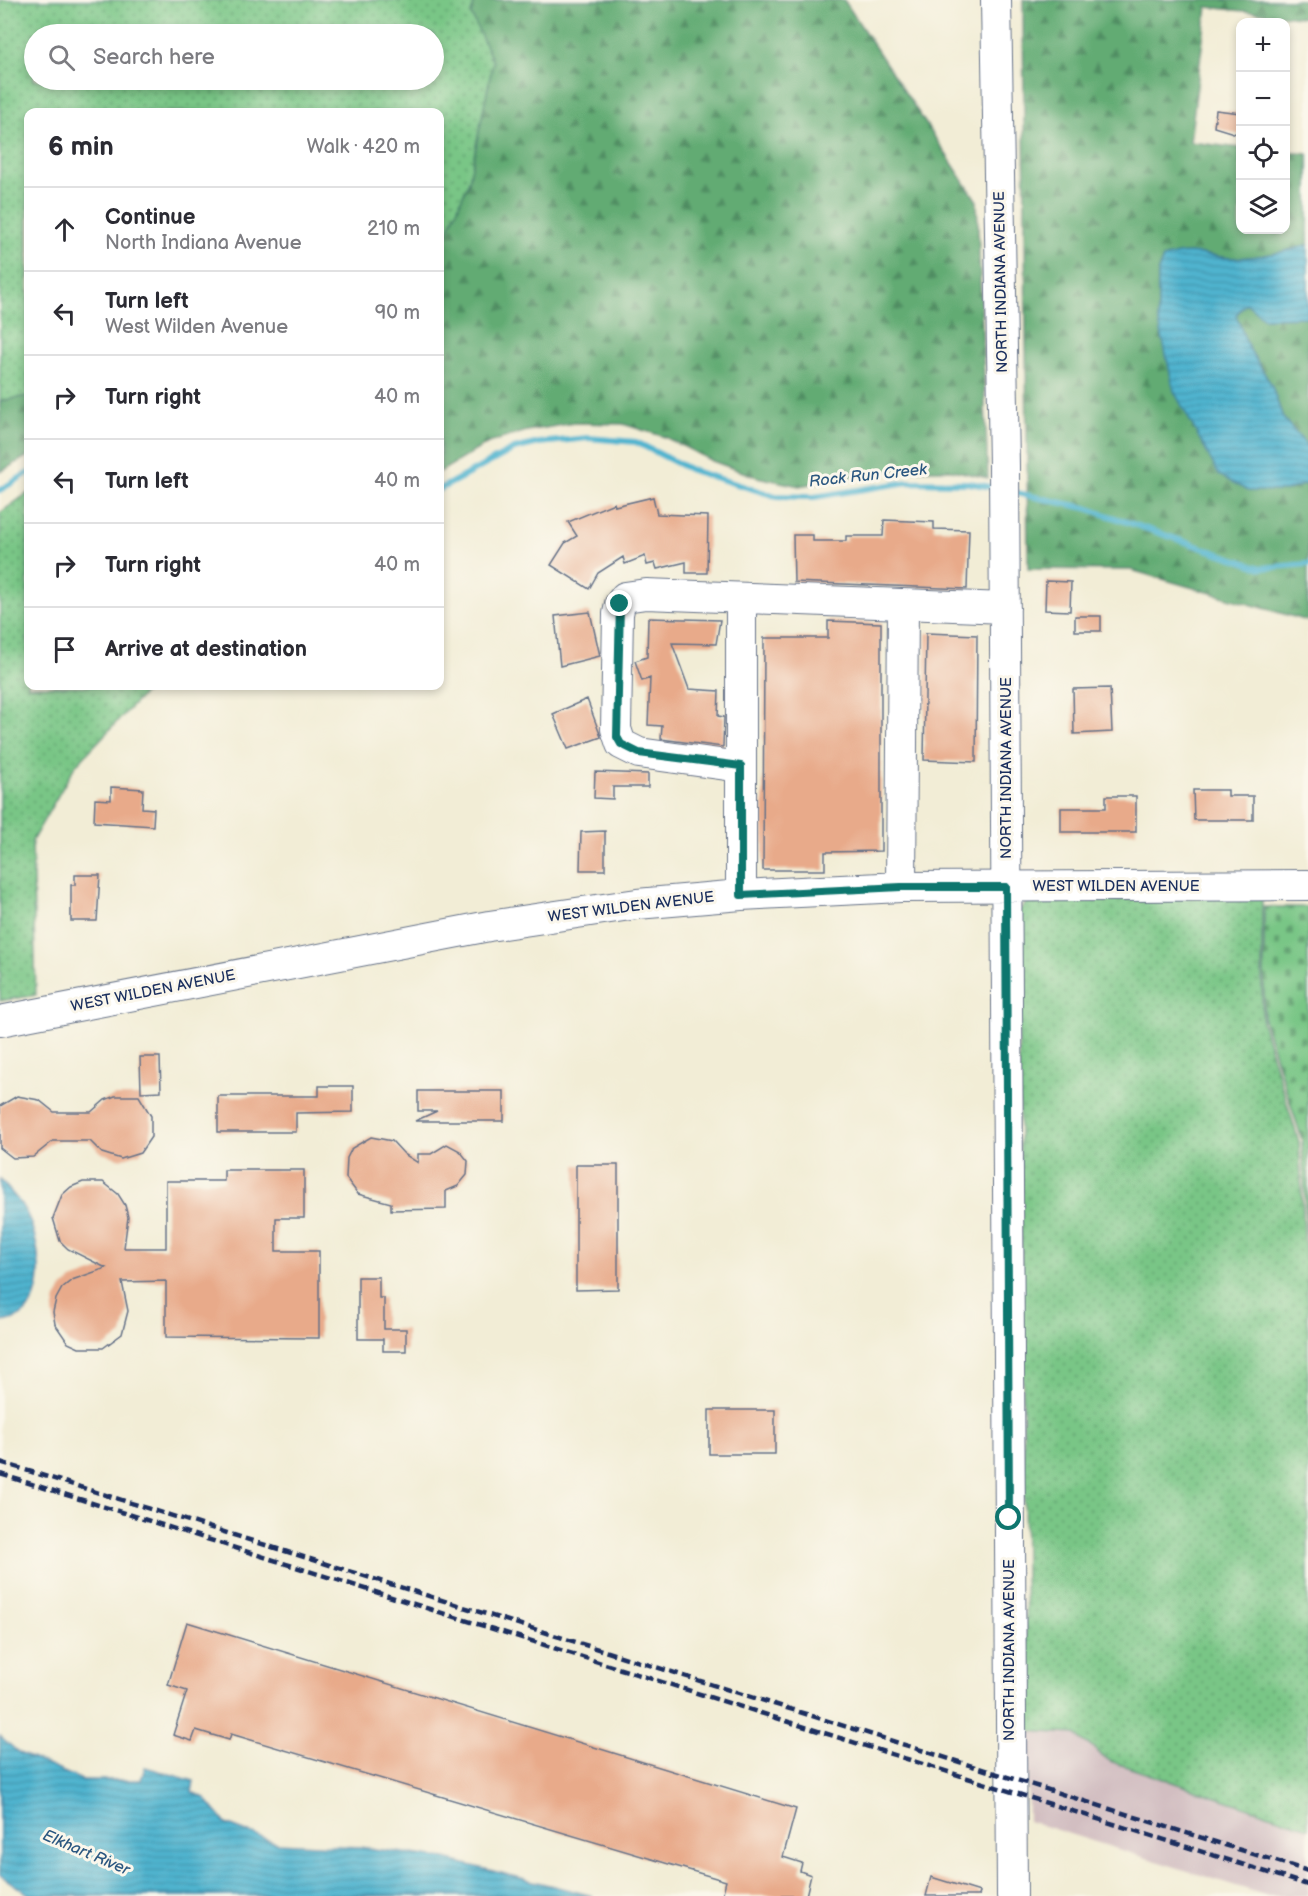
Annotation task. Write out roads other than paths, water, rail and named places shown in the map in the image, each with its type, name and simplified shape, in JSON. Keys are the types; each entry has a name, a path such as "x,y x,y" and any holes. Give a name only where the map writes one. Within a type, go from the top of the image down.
{"street":[{"name":"NORTH INDIANA AVENUE","path":"989,3 1005,517 1012,1896"},
{"path":"741,766 639,753 621,744 616,729 618,614 620,604 625,597 646,594 1005,608"},
{"path":"741,598 741,895"},
{"path":"901,887 903,605"},
{"name":"WEST WILDEN AVENUE","path":"0,1022 489,926 637,904 741,895 901,887 1308,885"}],"water":[{"path":"1308,245 1308,317 1264,318 1246,303 1236,315 1248,347 1271,384 1283,418 1308,447 1308,483 1285,491 1248,491 1219,475 1174,391 1158,318 1158,272 1163,258 1174,255 1191,253 1242,258"},
{"path":"0,1179 21,1204 27,1215 34,1234 39,1266 35,1297 27,1309 16,1318 0,1322"},
{"name":"Elkhart River","path":"0,1736 19,1753 82,1780 141,1780 145,1767 194,1781 192,1792 205,1798 226,1824 276,1843 359,1847 441,1858 593,1896 31,1896 0,1875"}],"waterway":[{"name":"Rock Run Creek","path":"444,487 514,449 539,443 588,438 636,442 691,470 775,496 814,497 908,482 970,483 996,488"},
{"name":"Rock Run Creek","path":"0,490 24,475"},
{"name":"Rock Run Creek","path":"1012,492 1086,508 1261,568 1308,564"}],"railway":[{"path":"0,1462 1308,1871"},
{"path":"0,1474 1308,1885"}]}
